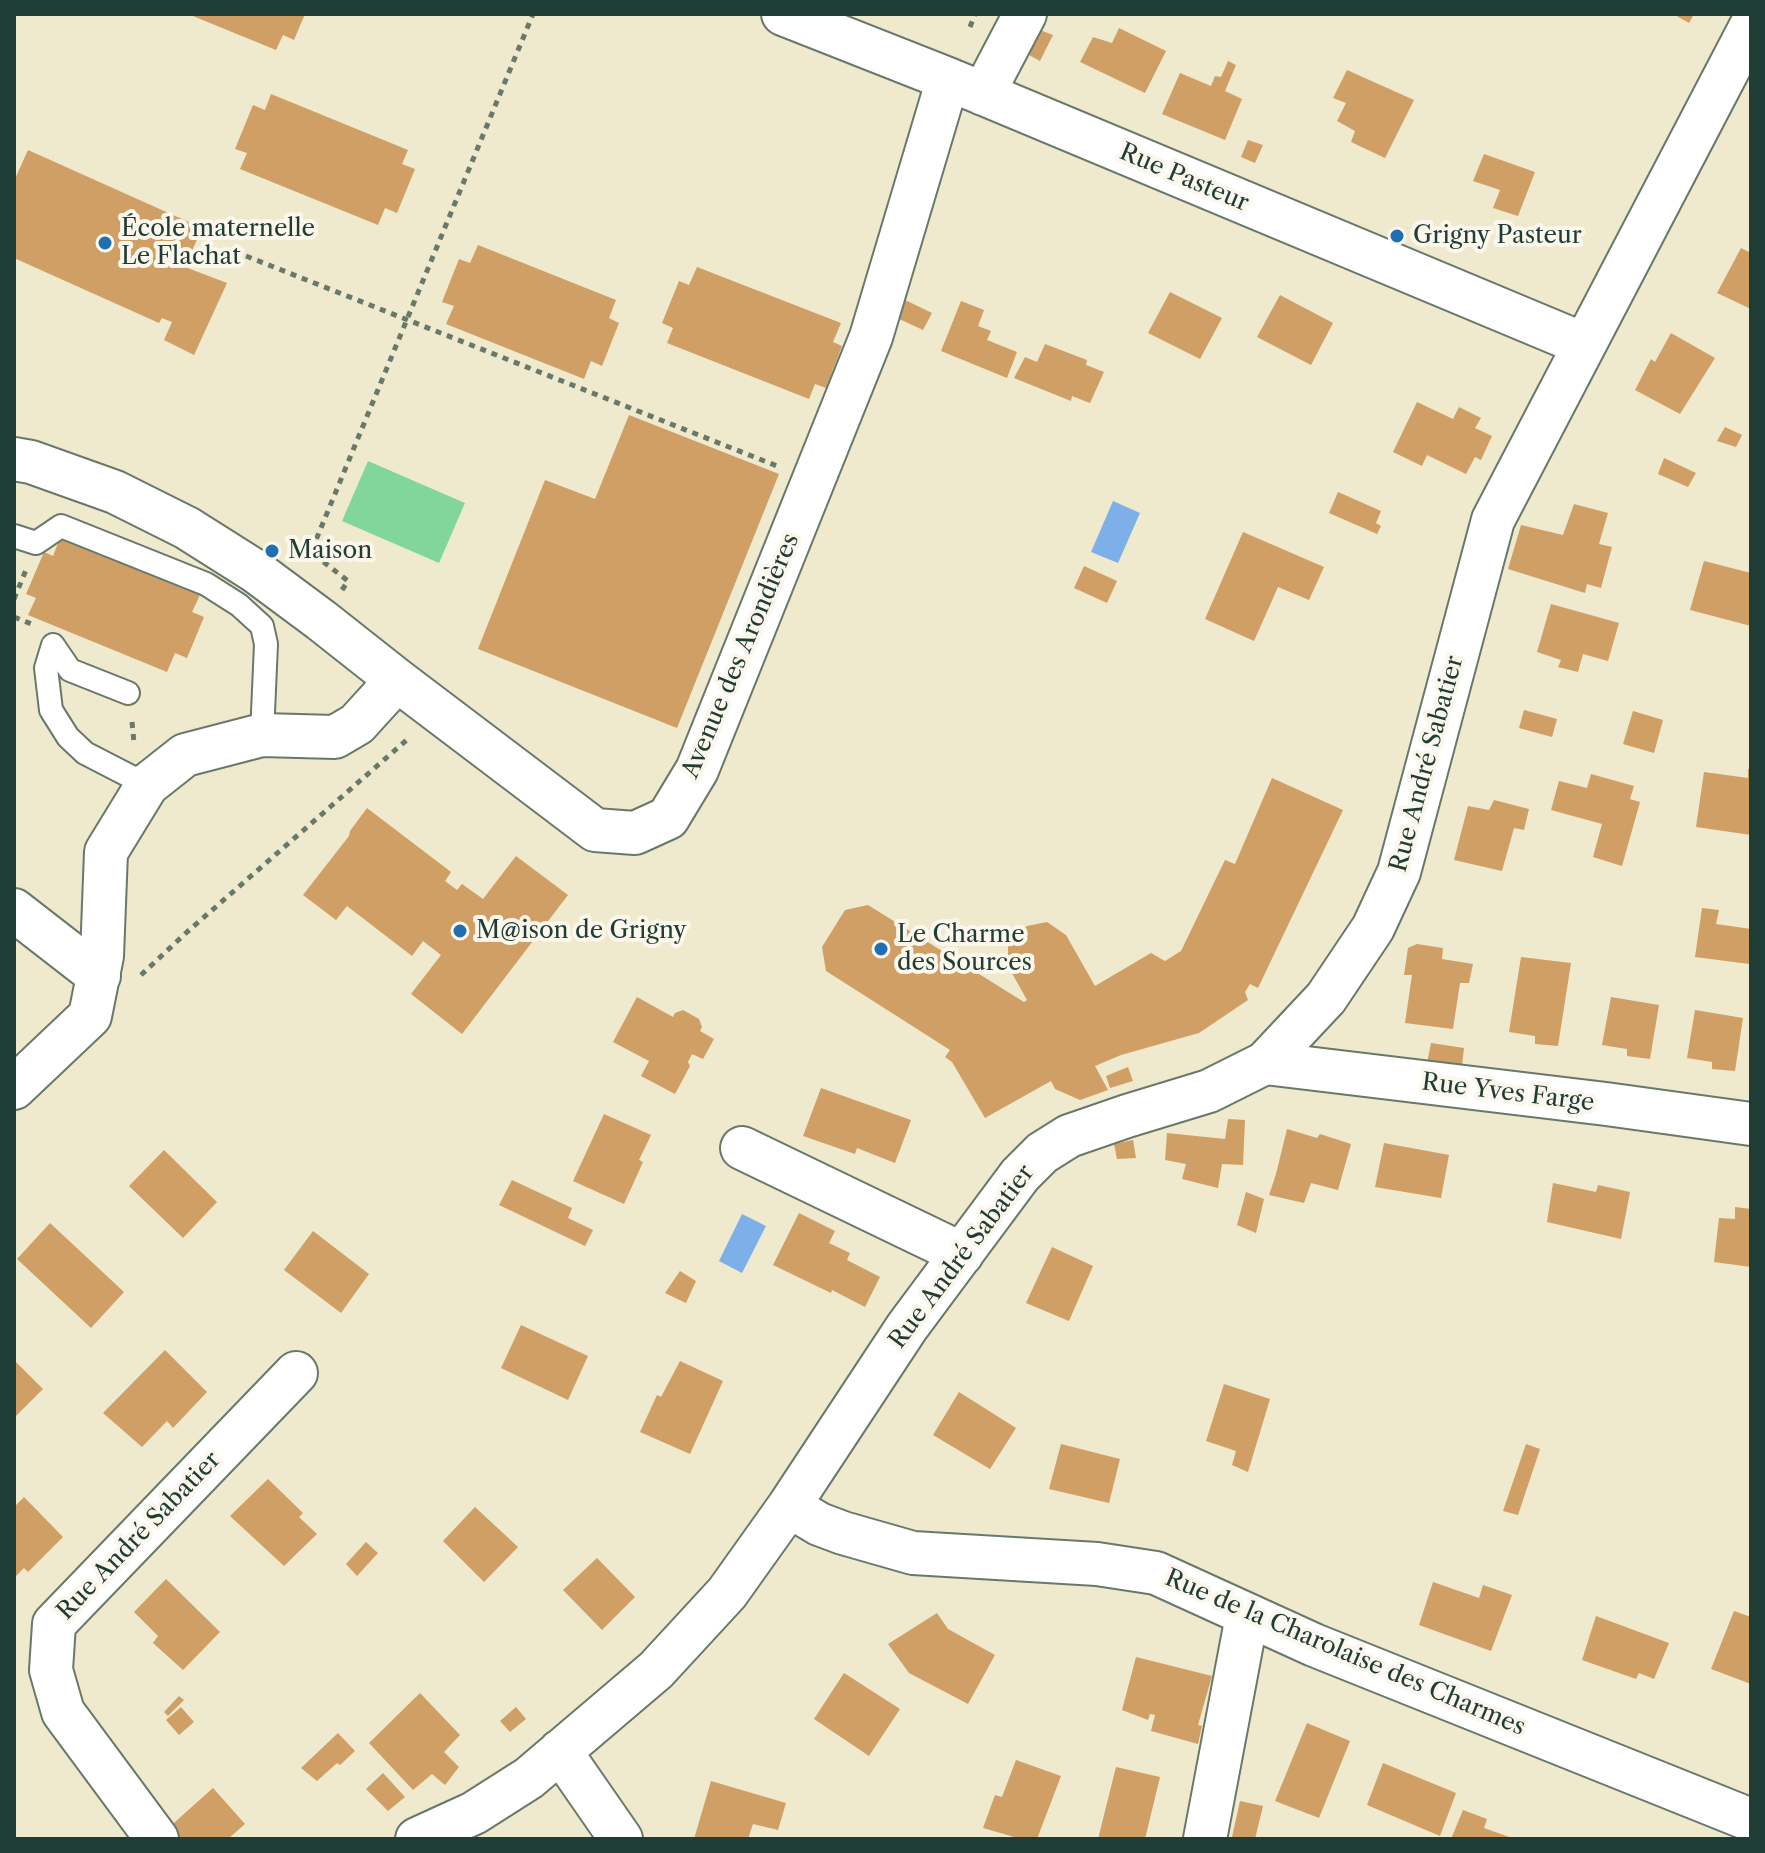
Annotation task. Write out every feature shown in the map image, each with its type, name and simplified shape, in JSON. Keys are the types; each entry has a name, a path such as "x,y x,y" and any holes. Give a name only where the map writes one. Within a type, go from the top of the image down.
{"street":[{"name":"Rue Pasteur","path":"783,14 1583,344"},
{"name":"Avenue des Arondières","path":"14,459 31,462 115,492 187,528 255,571 595,830 635,833 668,818 697,770 871,337 965,87 1025,14"},
{"name":"Rue André Sabatier","path":"417,1839 474,1813 529,1778 656,1670 727,1593 789,1506 907,1327 1020,1175 1042,1153 1069,1136 1209,1091 1265,1063 1326,998 1373,928 1399,872 1493,520 1751,26"},
{"path":"116,979 102,956 106,852 142,782 185,755 262,735 335,737 357,724 397,680"},
{"path":"14,910 116,979"},
{"path":"14,1088 90,1016 116,979"},
{"name":"Rue Yves Farge","path":"1265,1063 1751,1124"},
{"path":"742,1148 962,1254"},
{"name":"Rue André Sabatier","path":"157,1839 63,1712 51,1670 54,1624 296,1373"},
{"name":"Rue de la Charolaise des Charmes","path":"789,1506 819,1524 913,1553 1097,1564 1156,1573 1314,1645 1751,1820"},
{"path":"1205,1839 1247,1616"},
{"path":"560,1751 621,1839"}],"lane":[{"path":"14,536 36,543 61,526 206,584 239,605 262,626 266,644 262,735"},
{"path":"128,693 70,670 53,645 46,668 51,710 68,737 85,753 142,782"}],"path":[{"path":"321,620 348,581 311,552 533,14"},
{"path":"246,256 813,481"},
{"path":"128,693 142,782"},
{"path":"116,979 187,932 440,712"}],"green space":[{"path":"368,461 465,503 439,563 342,521"}],"water":[{"path":"1113,501 1140,513 1118,563 1091,552"},
{"path":"742,1214 766,1226 742,1273 719,1261"}],"building":[{"path":"188,14 305,14 294,40 283,35 276,50"},
{"path":"1673,14 1694,14 1689,23"},
{"path":"1119,28 1166,51 1145,93 1080,62 1093,37 1112,43"},
{"path":"1040,30 1053,35 1040,61 1029,55"},
{"path":"1228,61 1236,65 1225,91 1242,99 1225,140 1162,114 1180,73 1211,86 1215,76 1221,77"},
{"path":"1347,70 1414,100 1385,158 1351,142 1355,131 1337,121 1346,103 1333,98"},
{"path":"271,94 408,150 402,164 415,169 397,213 385,208 378,225 240,169 247,153 235,149 253,105 265,110"},
{"path":"1248,140 1263,145 1255,163 1241,157"},
{"name":"École maternelle Le Flachat","path":"28,150 202,228 185,267 227,283 194,355 164,340 172,322 162,318 159,323 14,258 14,181"},
{"path":"1484,154 1535,172 1518,216 1493,208 1500,190 1473,181"},
{"path":"478,245 616,300 609,318 619,323 602,366 591,361 584,379 446,324 454,306 442,302 459,259 470,263"},
{"path":"1741,248 1751,253 1751,309 1717,293"},
{"path":"697,267 841,323 833,342 842,346 826,388 815,384 809,399 667,343 673,328 662,323 679,281 689,285"},
{"path":"1170,292 1222,318 1200,359 1148,333"},
{"path":"1280,295 1333,323 1311,365 1257,337"},
{"path":"903,299 932,313 923,330 895,317"},
{"path":"961,301 984,310 978,326 991,331 987,340 1017,352 1007,378 941,351"},
{"path":"1671,333 1715,358 1680,414 1635,390 1651,359 1655,362"},
{"path":"1045,344 1087,360 1086,365 1104,372 1090,403 1072,396 1071,401 1014,378 1025,357 1037,362"},
{"path":"1417,402 1453,419 1459,407 1481,418 1475,428 1492,436 1481,460 1475,457 1466,474 1427,455 1422,466 1393,452"},
{"path":"629,415 779,474 677,728 478,649 545,480 595,499"},
{"path":"1725,427 1742,435 1736,447 1717,441"},
{"path":"1664,458 1696,473 1688,487 1658,474"},
{"path":"1338,492 1381,511 1376,523 1381,526 1377,534 1329,513"},
{"path":"1574,504 1608,513 1599,544 1612,547 1601,588 1587,584 1585,593 1508,569 1521,525 1563,535"},
{"path":"1243,532 1324,567 1309,600 1278,587 1254,641 1205,619"},
{"path":"60,538 200,595 192,612 204,617 187,658 175,653 167,672 28,615 36,598 26,594 44,552 53,556"},
{"path":"1704,561 1751,573 1751,626 1690,610"},
{"path":"1084,566 1117,581 1107,603 1074,588"},
{"path":"1551,604 1619,623 1608,661 1583,654 1578,672 1558,667 1561,660 1537,652"},
{"path":"1524,710 1557,719 1552,737 1519,728"},
{"path":"1633,711 1663,720 1654,753 1623,744"},
{"path":"1748,769 1751,769 1751,835 1696,827 1704,772 1748,778"},
{"path":"1591,774 1634,786 1630,799 1640,802 1622,866 1593,857 1602,824 1551,810 1559,781 1587,788"},
{"name":"Le Charme des Sources","path":"1272,778 1343,810 1258,988 1250,984 1245,992 1248,1000 1199,1033 1121,1055 1095,1066 1108,1090 1080,1100 1055,1089 1051,1081 985,1118 952,1062 945,1057 950,1050 826,971 822,947 845,910 868,905 1024,1002 1027,1000 1008,966 1008,947 1019,931 1027,926 1047,922 1066,935 1095,986 1151,953 1165,961 1181,951 1225,860 1235,864"},
{"path":"1494,800 1529,809 1524,830 1514,828 1502,871 1454,860 1468,806 1489,810"},
{"name":"M@ison de Grigny","path":"367,808 451,872 445,881 457,890 462,884 483,899 516,856 568,895 462,1034 411,994 441,955 423,941 412,956 347,906 336,920 303,895"},
{"path":"1702,908 1719,910 1716,924 1751,929 1749,964 1695,957"},
{"path":"1417,944 1443,948 1442,959 1473,964 1469,983 1460,983 1453,1029 1405,1023 1412,975 1404,975 1408,948"},
{"path":"1521,957 1571,963 1558,1046 1535,1044 1535,1036 1509,1032"},
{"path":"637,997 673,1017 683,1010 699,1019 700,1031 714,1039 703,1059 692,1054 688,1062 690,1066 675,1094 641,1076 649,1061 613,1042"},
{"path":"1611,997 1659,1005 1650,1059 1627,1056 1627,1049 1602,1045"},
{"path":"1695,1010 1743,1018 1735,1071 1712,1069 1712,1062 1687,1058"},
{"path":"1431,1043 1464,1048 1461,1074 1426,1068"},
{"path":"1128,1067 1133,1081 1110,1088 1106,1076"},
{"path":"821,1088 911,1120 895,1163 857,1148 855,1154 803,1136"},
{"path":"604,1114 651,1135 624,1204 573,1181"},
{"path":"1228,1119 1245,1120 1243,1165 1222,1164 1218,1188 1182,1179 1186,1164 1165,1160 1167,1133 1225,1139"},
{"path":"1287,1129 1317,1138 1320,1134 1351,1144 1338,1190 1311,1183 1304,1203 1269,1195"},
{"path":"1133,1140 1136,1158 1117,1159 1114,1144"},
{"path":"1384,1143 1449,1155 1441,1198 1375,1187"},
{"path":"164,1150 217,1202 183,1238 129,1186"},
{"path":"512,1180 572,1208 568,1218 593,1230 585,1246 499,1205"},
{"path":"1553,1183 1596,1192 1598,1185 1630,1192 1621,1239 1547,1222"},
{"path":"1246,1192 1264,1199 1256,1233 1237,1225"},
{"path":"1735,1207 1751,1209 1751,1267 1714,1262 1719,1218 1735,1219"},
{"path":"799,1213 835,1231 829,1243 850,1253 847,1260 880,1277 865,1307 773,1265"},
{"path":"50,1223 124,1292 91,1328 17,1259"},
{"path":"313,1231 369,1274 341,1313 284,1270"},
{"path":"1052,1247 1093,1266 1069,1321 1026,1303"},
{"path":"680,1271 696,1281 686,1303 665,1293"},
{"path":"521,1325 588,1356 568,1400 501,1368"},
{"path":"165,1350 207,1392 173,1428 167,1421 142,1447 103,1413"},
{"path":"14,1360 43,1389 14,1418"},
{"path":"680,1361 723,1381 690,1454 640,1432 657,1395 661,1397"},
{"path":"1224,1384 1270,1399 1248,1472 1232,1465 1236,1451 1206,1441"},
{"path":"959,1392 1016,1428 990,1469 933,1435"},
{"path":"1061,1444 1120,1459 1109,1503 1049,1489"},
{"path":"1526,1444 1540,1449 1518,1515 1503,1511"},
{"path":"268,1479 303,1513 299,1517 317,1534 284,1566 230,1516"},
{"path":"24,1497 63,1537 28,1572 24,1568 14,1578 14,1507"},
{"path":"475,1507 518,1547 484,1582 443,1541"},
{"path":"366,1542 378,1553 357,1576 346,1564"},
{"path":"597,1558 635,1597 602,1630 563,1590"},
{"path":"166,1579 220,1632 183,1670 153,1643 158,1636 134,1612"},
{"path":"1433,1582 1479,1598 1483,1585 1512,1595 1491,1651 1419,1625"},
{"path":"1734,1611 1751,1617 1751,1684 1711,1669"},
{"path":"937,1613 948,1629 995,1655 968,1704 909,1673 888,1644"},
{"path":"1596,1616 1669,1643 1654,1679 1639,1673 1636,1679 1582,1660"},
{"path":"1136,1657 1212,1676 1198,1725 1202,1726 1198,1744 1151,1731 1155,1715 1150,1714 1148,1720 1122,1710"},
{"path":"844,1673 900,1709 869,1756 814,1719"},
{"path":"420,1693 460,1735 444,1752 459,1767 445,1785 432,1774 413,1790 369,1743"},
{"path":"179,1696 184,1700 168,1716 164,1712"},
{"path":"181,1707 194,1722 179,1735 166,1720"},
{"path":"516,1707 526,1719 510,1732 500,1721"},
{"path":"1307,1723 1350,1741 1319,1818 1275,1801"},
{"path":"338,1733 355,1751 317,1781 301,1768"},
{"path":"1016,1760 1061,1776 1037,1839 1021,1839 983,1828 995,1795 1002,1797"},
{"path":"1383,1763 1456,1793 1440,1836 1367,1805"},
{"path":"1116,1767 1160,1777 1145,1839 1098,1839"},
{"path":"383,1773 405,1797 388,1811 366,1789"},
{"path":"711,1781 786,1803 778,1830 753,1824 748,1839 694,1839"},
{"path":"213,1788 245,1824 228,1839 174,1839 166,1830"},
{"path":"1240,1801 1263,1806 1255,1839 1232,1837"},
{"path":"1463,1810 1487,1819 1484,1828 1515,1839 1451,1839"}],"place":[{"name":"Grigny Pasteur","path":"1397,236"},
{"name":"École maternelle Le Flachat","path":"105,243"},
{"name":"Maison","path":"272,551"},
{"name":"M@ison de Grigny","path":"460,931"},
{"name":"Le Charme des Sources","path":"881,949"}]}
